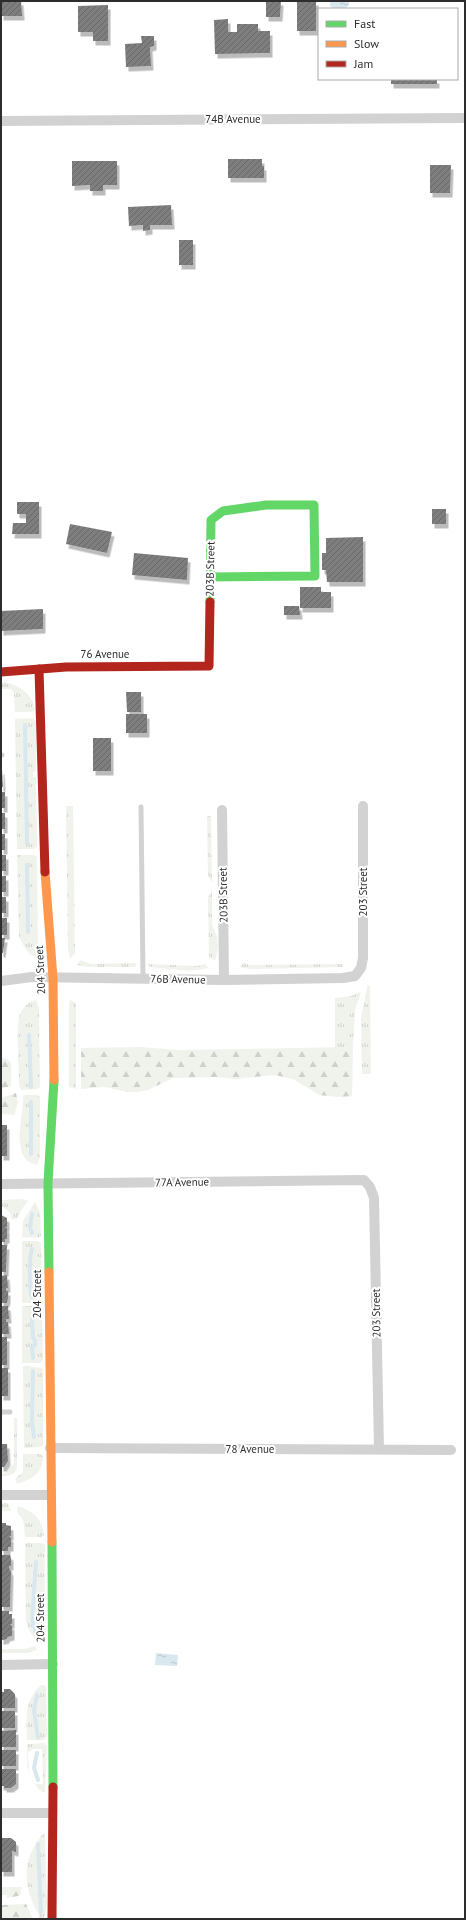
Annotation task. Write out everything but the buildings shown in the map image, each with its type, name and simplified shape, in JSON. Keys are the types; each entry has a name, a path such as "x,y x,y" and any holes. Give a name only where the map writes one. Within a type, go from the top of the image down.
{"street":[{"name":"74B Avenue","path":"1,121 465,118"},
{"name":"203B Street","path":"209,577 315,576 314,505 266,505 230,510 223,512 211,520 209,577 209,666"},
{"name":"76 Avenue","path":"1,672 66,667 209,666"},
{"name":"204 Street","path":"39,669 44,851 53,978 54,1092 48,1183 52,1664 52,1919"},
{"name":"203 Street","path":"356,976 361,968 363,958 363,806"},
{"name":"203B Street","path":"222,810 224,980"},
{"name":"76B Avenue","path":"1,981 32,977 224,980 343,978 356,976"},
{"name":"203 Street","path":"364,1180 370,1187 374,1198 379,1449"},
{"name":"77A Avenue","path":"1,1184 364,1180"},
{"name":"78 Avenue","path":"50,1448 451,1450"},
{"path":"1,1495 50,1494"},
{"path":"1,1665 52,1664"},
{"path":"1,1813 52,1813"}],"lane":[{"path":"141,807 143,978"},
{"path":"1,1412 10,1412"}],"green space":[{"path":"1,682 13,685 23,690 31,698 35,710 32,712 15,712 14,693 10,689 1,689"},
{"path":"32,718 36,721 36,771 33,772 33,777 36,777 37,847 34,849 17,849 15,719"},
{"path":"66,806 73,806 75,954 70,958 68,949"},
{"path":"207,816 211,816 212,883 208,875"},
{"path":"17,855 34,855 37,857 38,949 35,958 26,950 19,937"},
{"path":"212,889 212,925 217,936 218,949 215,961 209,957 208,898"},
{"path":"80,960 91,964 137,963 135,967 88,967 77,965"},
{"path":"243,963 250,965 342,964 343,967 249,969 240,967"},
{"path":"148,964 198,966 205,964 208,968 179,970 150,967"},
{"path":"370,985 371,1074 362,1074 361,1019 367,987"},
{"path":"361,992 355,1010 353,1047 335,1048 335,998 351,996"},
{"path":"36,1000 39,1008 40,1087 37,1089 21,1090 19,1084 18,1050 19,1017 25,1006"},
{"path":"70,1000 76,1003 76,1089 69,1087"},
{"path":"141,1047 179,1050 353,1047 352,1096 338,1097 319,1095 293,1079 275,1075 235,1079 216,1077 173,1078 148,1090 138,1092 127,1092 105,1087 81,1089 81,1048"},
{"path":"1,1057 9,1060 11,1064 11,1086 1,1089"},
{"path":"16,1093 18,1103 14,1115 1,1114 1,1098"},
{"path":"23,1095 37,1095 40,1097 40,1157 37,1165 28,1161 23,1154 20,1145"},
{"path":"23,1199 28,1201 17,1219 11,1219 11,1214 1,1205 1,1200"},
{"path":"35,1202 40,1212 41,1236 38,1238 22,1237 23,1221"},
{"path":"22,1241 38,1241 41,1243 42,1301 39,1303 22,1303"},
{"path":"22,1306 39,1306 42,1308 43,1360 40,1363 22,1363"},
{"path":"23,1366 43,1368 43,1445 40,1447 24,1448"},
{"path":"14,1418 17,1418 17,1467 13,1474 9,1476 1,1476 14,1463"},
{"path":"23,1454 40,1454 43,1456 41,1467 32,1477 17,1484 15,1479 23,1472"},
{"path":"1,1503 8,1503 11,1511 1,1511"},
{"path":"18,1506 36,1516 41,1524 44,1535 41,1537 25,1537 23,1520 17,1512"},
{"path":"25,1543 41,1543 45,1545 44,1643 34,1638 26,1621"},
{"path":"35,1646 37,1650 28,1653 1,1653 1,1649 25,1649"},
{"path":"41,1685 46,1687 47,1737 44,1740 27,1740 27,1711 31,1698"},
{"path":"44,1743 47,1746 45,1792 42,1792 35,1784 43,1784 42,1749 32,1749 28,1753 29,1773 27,1765 27,1744"},
{"path":"45,1834 47,1905 44,1918 39,1918 27,1884 27,1874 30,1855 42,1835"},
{"path":"1,1887 22,1887 20,1892 22,1893 18,1896 7,1898 7,1895 3,1895 1,1899"},
{"path":"26,1904 33,1919 1,1919 1,1905"}],"water":[{"path":"330,1 349,1 349,5 346,8 333,8 330,6"},
{"path":"156,1653 178,1655 177,1666 155,1665"}],"waterway":[{"path":"25,725 27,843"},
{"path":"27,865 28,932"},
{"path":"29,1035 31,1087"},
{"path":"31,1102 31,1154"},
{"path":"32,1214 30,1227 32,1233"},
{"path":"32,1249 30,1259 30,1287 32,1297"},
{"path":"32,1319 33,1338 35,1340 35,1345 32,1348 33,1358"},
{"path":"33,1371 32,1421 34,1437"},
{"path":"36,1562 32,1619 36,1633"},
{"path":"37,1695 34,1710 38,1738"},
{"path":"37,1753 34,1768 38,1780"},
{"path":"38,1844 41,1912"}],"traffic: fast":[{"path":"209,577 315,576 314,505 266,505 223,511 211,520 210,602"},
{"path":"49,1272 48,1183 54,1080"},
{"path":"52,1542 53,1787"}],"traffic: slow":[{"path":"45,872 53,978 54,1080"},
{"path":"49,1272 52,1542"}],"traffic: jam":[{"path":"1,672 66,667 209,666 210,602"},
{"path":"39,669 45,872"},
{"path":"52,1919 53,1787"}]}
